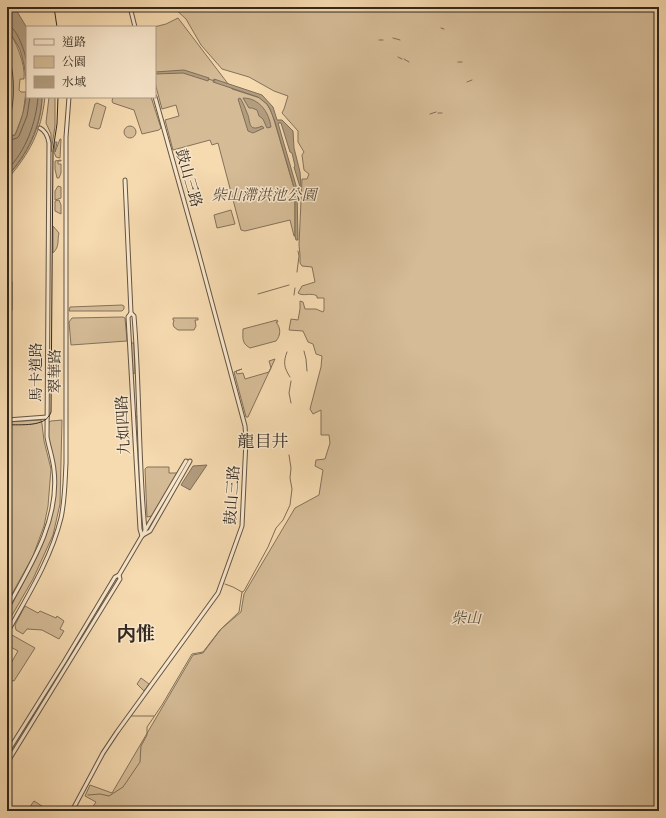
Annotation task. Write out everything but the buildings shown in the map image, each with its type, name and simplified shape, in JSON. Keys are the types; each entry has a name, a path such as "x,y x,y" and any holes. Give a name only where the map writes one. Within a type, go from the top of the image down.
{"street":[{"path":"130,7 135,26"},
{"path":"7,57 10,86 7,121"},
{"path":"7,71 10,86"},
{"name":"翠華路","path":"7,633 37,579 53,543 61,518 64,497 67,265 66,137 69,98"},
{"name":"鼓山三路","path":"72,811 103,753 117,732 217,596 234,553 242,526 245,467 245,427 155,98"},
{"name":"馬卡道路","path":"7,608 32,563 50,518 52,508 54,472 47,437 49,143 46,134 40,128"},
{"name":"九如四路","path":"124,180 131,313 134,317 145,530"},
{"name":"九如四路","path":"131,313 128,316 133,427 140,529 142,536"},
{"path":"7,420 47,417"},
{"path":"7,763 120,579 119,575 152,518 188,461 150,531 142,536"},
{"path":"144,518 152,518"},
{"path":"7,753 64,662 115,576 119,575"}],"green space":[{"name":"柴山","path":"173,7 659,7 659,811 90,811 96,802 85,796 90,785 112,793 193,655 203,653 221,629 241,612 244,594 295,508 319,495 323,470 315,466 316,460 325,459 330,443 329,435 321,435 321,410 313,414 310,409 321,367 322,356 316,354 313,344 308,342 303,331 289,330 291,319 298,320 300,301 303,302 305,309 316,309 323,312 324,298 317,298 317,296 312,294 302,295 298,293 302,286 315,282 312,267 302,266 300,263 299,245 302,179 307,179 309,174 304,170 302,155 304,152 298,142 298,131 282,113 288,96 274,91 249,77 222,69 201,45 186,19"},
{"name":"柴山滯洪池公園","path":"178,18 232,89 260,98 267,104 272,113 295,191 295,236 290,220 245,231 241,230 218,143 212,145 210,140 173,150 165,120 179,116 176,105 162,109 156,87 156,26 166,24"},
{"path":"7,27 22,59 24,79 20,79 19,90 21,92 26,92 23,114 15,135 9,136 7,142 7,124 11,111 13,84 7,53"},
{"path":"42,98 45,98 41,121 33,142 7,180 7,177 21,159 32,140 41,108"},
{"path":"49,98 55,98 55,126 51,152 51,134 46,123"},
{"path":"113,98 151,98 161,128 159,130 142,134 134,110 113,103"},
{"path":"97,103 106,107 100,128 98,129 90,127 89,125 95,104"},
{"path":"128,126 132,126 136,132 132,138 128,138 124,134 124,130"},
{"path":"60,139 60,158 56,157 54,152 55,142 57,142 55,152"},
{"path":"61,160 58,161 58,164 61,164 61,173 59,178 57,178 55,161"},
{"path":"58,186 61,187 61,198 55,200 55,191"},
{"path":"59,200 61,205 61,214 55,211 55,201"},
{"path":"231,210 235,224 217,228 214,215"},
{"path":"53,226 59,233 57,246 53,253"},
{"path":"7,282 12,282 12,310 7,310"},
{"path":"124,306 124,309 122,311 69,311 70,307"},
{"path":"72,318 125,318 127,341 71,345 69,322"},
{"path":"173,318 198,318 198,320 195,320 196,326 194,330 178,330 174,327"},
{"path":"277,320 278,322 276,322 280,332 276,341 250,348 245,344 243,340 243,329"},
{"path":"131,343 134,343 135,373 133,374"},
{"path":"275,359 271,368 269,361"},
{"path":"236,371 237,374 243,373 245,379 269,372 248,417 246,417 234,372"},
{"path":"137,416 140,460 137,460 134,417"},
{"path":"41,420 44,441 51,469 48,506 44,526 33,556 7,603 7,422"},
{"path":"62,420 60,504 53,535 33,579 7,624 7,614 38,554 50,518 55,470 47,437 49,422"},
{"path":"147,467 169,467 169,473 178,473 152,516 147,517 145,469"},
{"path":"138,470 140,470 144,528 141,528"},
{"path":"116,578 118,579 99,612 97,611"},
{"path":"25,606 38,613 40,611 56,618 57,616 64,621 60,629 64,631 59,639 42,630 27,629 23,634 16,630 15,625"},
{"path":"93,618 94,619 71,658 69,657"},
{"path":"12,635 35,648 14,681 7,681 7,670 18,651 7,645 7,639"},
{"path":"61,669 63,671 39,710 37,708"},
{"path":"141,678 149,684 144,691 137,684"},
{"path":"33,715 35,717 10,756 8,754"},
{"path":"34,801 50,811 27,811"}],"water":[{"path":"7,7 13,7 26,26 26,83 20,50 9,32"},
{"path":"184,70 209,78 208,81 183,73 156,74 156,72"},
{"path":"214,79 262,95 273,107 277,120 282,120 293,131 294,148 300,172 301,187 294,167 292,153 290,152 281,123 278,123 297,189 298,240 296,240 295,236 295,191 270,109 267,104 258,97 213,82"},
{"path":"26,93 26,98 42,98 39,119 32,140 21,159 7,176 7,143 9,137 15,135 25,104"},
{"path":"240,98 245,107 250,125 254,128 262,126 264,128 253,133 248,131 238,99"},
{"path":"243,98 259,103 263,107 271,127 267,128 257,110 249,108"},
{"path":"207,465 190,490 181,485 193,466"}],"waterway":[{"path":"393,38 400,40"},
{"path":"398,57 402,59"},
{"path":"404,59 409,62"},
{"path":"208,79 215,81"},
{"path":"467,82 472,80"},
{"path":"430,114 436,112"},
{"path":"297,272 299,256 298,251"},
{"path":"258,294 289,285"},
{"path":"294,295 295,288"},
{"path":"304,351 307,371"},
{"path":"287,352 285,365 286,371 290,377"},
{"path":"291,381 289,393 291,403"},
{"path":"88,795 100,794 109,796 123,787 140,762 141,746 147,735 147,727 162,705 192,654 203,652 220,630 239,612 242,592 244,591 268,547 276,528 283,520 290,505 292,489 289,455"},
{"path":"7,557 7,567"},
{"path":"225,584 242,592"},
{"path":"131,716 154,716"}],"tram line":[{"path":"54,7 57,26"},
{"path":"7,425 38,423 44,421 51,412 53,150 57,124 58,98"}],"district":[{"name":"龍目井","path":"263,441"},
{"name":"内惟","path":"136,634"}]}
